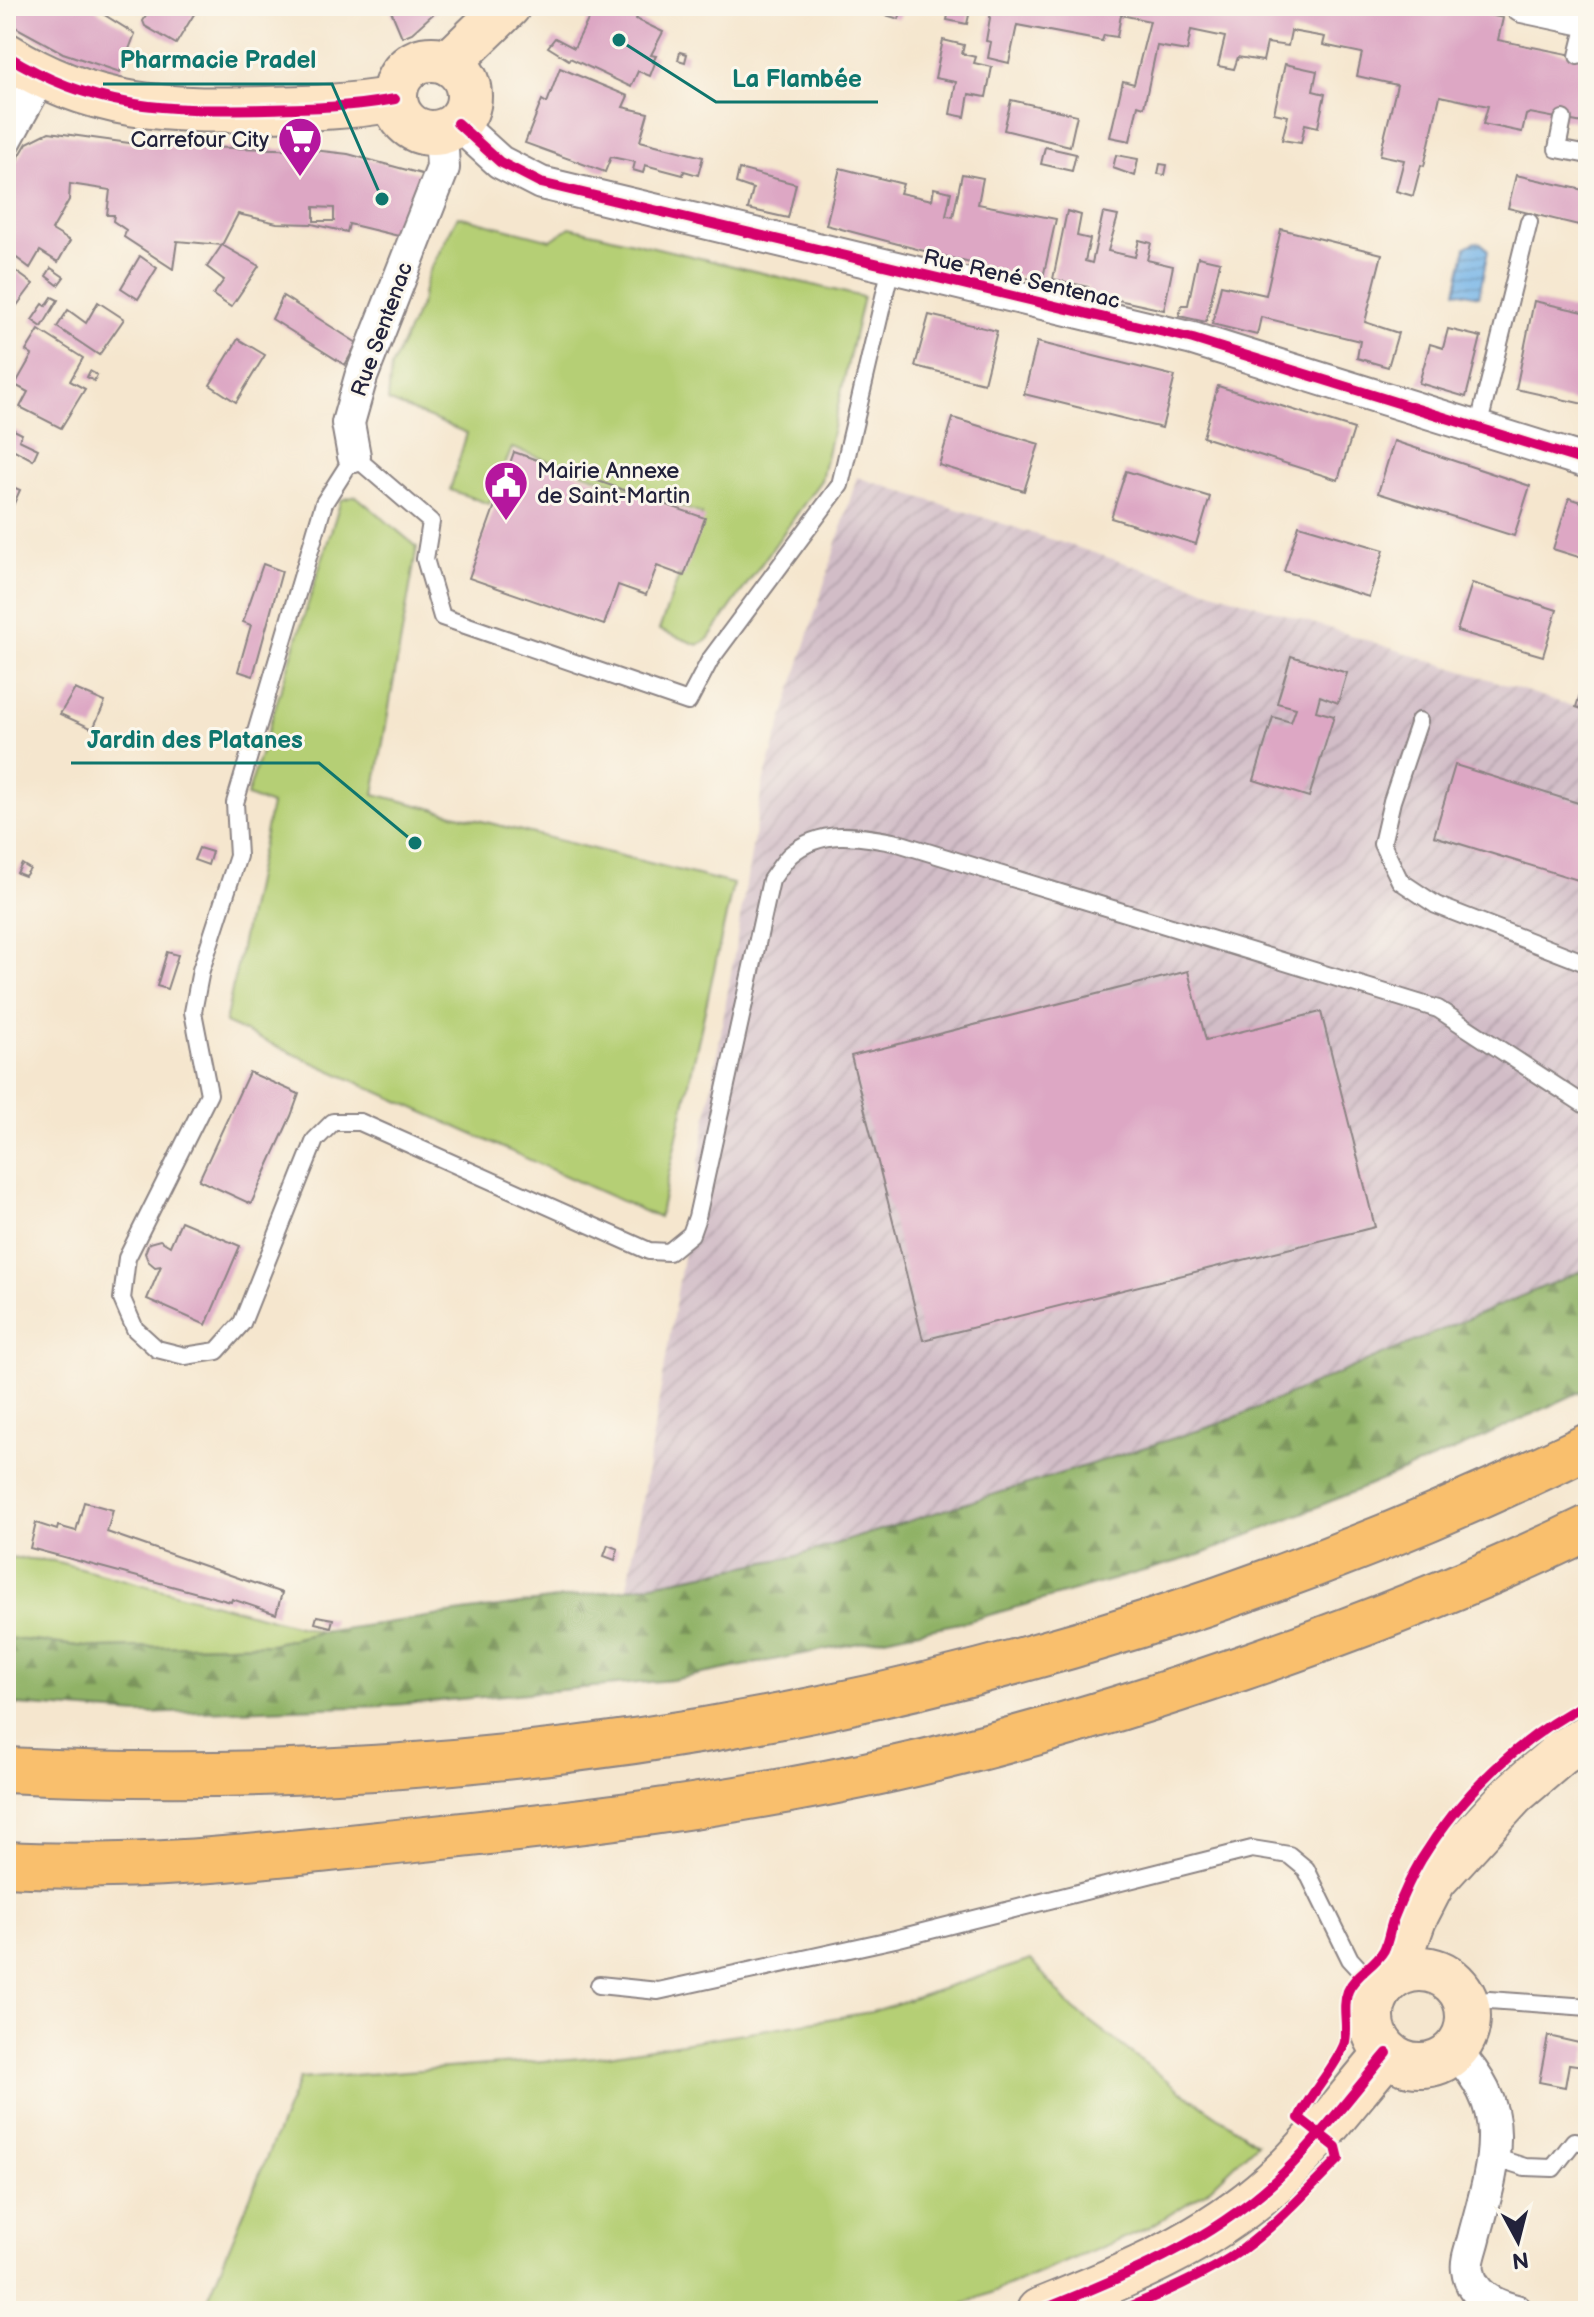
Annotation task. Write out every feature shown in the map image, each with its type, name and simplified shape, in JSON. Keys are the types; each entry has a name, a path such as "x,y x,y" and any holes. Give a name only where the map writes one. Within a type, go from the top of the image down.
{"highway":[{"path":"6,1770 133,1775 275,1774 358,1769 584,1749 773,1720 902,1692 1137,1628 1330,1560 1456,1507 1588,1446"},
{"path":"6,1864 62,1867 272,1855 560,1826 891,1770 1018,1738 1159,1696 1352,1630 1588,1528"}],"street":[{"path":"449,63 461,48 508,6"},
{"path":"1522,6 1588,20"},
{"path":"436,59 449,63 462,74 469,91 467,108 449,127 420,131 403,118 395,99 396,86 411,65 436,59"},
{"path":"6,139 23,66 105,99 172,109 358,106 395,99"},
{"name":"Rue René Sentenac","path":"449,127 500,162 541,183 1193,339 1588,462"},
{"name":"Rue Sentenac","path":"354,456 348,423 361,377 443,168 449,127"},
{"path":"1470,1843 1449,1886 1441,1922 1441,1950 1459,1992 1467,2030 1455,2051 1440,2062 1421,2066 1403,2063 1379,2044 1371,2021 1376,1997 1388,1981 1434,1880 1513,1794 1561,1753 1588,1737"},
{"path":"1388,1981 1407,1970 1422,1969 1459,1992"},
{"path":"1455,2051 1482,2083 1491,2113 1493,2157 1468,2270 1491,2306"},
{"path":"1039,2311 1170,2255 1217,2227 1274,2182 1334,2118 1387,2053"}],"lane":[{"path":"1578,56 1588,20"},
{"path":"1563,119 1557,149 1588,155"},
{"path":"1478,428 1529,222"},
{"path":"891,267 840,485 710,660 688,702 442,617 425,559 431,522 354,456 324,503 235,803 238,856 201,970 193,1012 209,1094 127,1258 122,1299 135,1329 157,1349 185,1356 217,1351 242,1323 315,1140 333,1122 360,1122 649,1251 669,1252 691,1234 697,1217 771,880 791,854 826,836 856,835 898,843 1438,1009 1588,1107"},
{"path":"1419,721 1392,801 1382,844 1400,881 1436,905 1588,964"},
{"path":"599,1985 658,1991 895,1939 1252,1849 1289,1855 1306,1869 1350,1959 1362,1972 1388,1981"},
{"path":"1459,1992 1489,2000 1588,2007"},
{"path":"1493,2157 1525,2167 1553,2168 1574,2141 1588,2143"}],"shaded area":[{"path":"857,477 1575,707 1588,670 1588,1268 1219,1424 797,1556 627,1589 763,783"}],"green space":[{"path":"458,216 551,240 570,227 863,297 821,480 708,639 698,645 659,630 702,514 512,448 489,504 450,490 467,433 388,401 391,367 420,306 428,274"},
{"path":"356,496 417,547 374,794 733,884 659,1218 225,1023 271,805 247,796 341,500"},
{"path":"1588,1268 1588,1388 1460,1448 1203,1554 965,1622 672,1680 383,1706 139,1714 6,1704 6,1638 97,1648 271,1644 321,1632 627,1589 797,1556 1219,1424"},
{"path":"6,1557 54,1561 321,1632 271,1644 97,1648 6,1638"},
{"path":"1031,1960 1070,2006 1181,2091 1257,2143 1207,2191 1148,2228 947,2311 203,2311 299,2079 596,2057 871,2012"}],"water":[{"path":"1475,242 1481,243 1488,251 1479,296 1456,291 1466,247"}],"building":[{"path":"6,6 90,6 135,34 120,72 63,53 6,22"},
{"path":"152,6 199,6 176,44 145,26 143,21"},
{"path":"389,6 442,6 412,33 402,37"},
{"path":"595,6 643,6 636,19 663,32 651,55 656,56 650,76 638,71 631,87 569,60 548,47 555,38 574,48"},
{"path":"889,6 903,6 899,19 886,15"},
{"path":"950,6 971,6 967,24 947,20"},
{"path":"992,6 1449,6 1503,18 1498,40 1588,58 1588,124 1530,113 1526,115 1522,132 1483,124 1488,106 1440,96 1424,166 1421,165 1413,196 1396,191 1404,160 1380,155 1397,85 1357,76 1362,53 1323,45 1325,37 1291,31 1288,46 1267,43 1263,61 1238,57 1234,69 1218,66 1225,37 1191,30 1187,51 1157,46 1144,107 1138,105 1130,141 1110,137 1123,81 1134,84 1150,21 1121,15 1117,37 1104,35 1102,41 1017,25 1009,63 988,58 991,42 986,41"},
{"path":"943,40 964,45 962,54 976,57 974,63 992,67 986,97 969,94 965,117 950,114 956,82 935,78"},
{"path":"680,52 687,54 685,62 678,60"},
{"path":"1285,64 1317,71 1313,91 1325,94 1318,127 1305,124 1301,143 1282,140 1288,116 1274,113"},
{"path":"560,68 628,96 623,107 648,113 640,141 703,157 698,175 684,171 683,175 645,165 643,173 633,170 635,162 611,157 605,172 525,143 542,100 547,103"},
{"path":"1011,100 1077,115 1070,146 1004,130"},
{"path":"49,132 151,146 313,150 348,154 429,176 407,238 349,224 347,232 312,224 277,223 238,214 222,245 177,241 173,269 124,237 126,230 113,221 114,215 107,215 110,190 70,184 69,200 52,230 70,241 58,262 40,251 30,268 6,250 6,179 27,143","holes":["314,207 334,208 334,221 314,221"]},
{"path":"1045,147 1076,154 1072,171 1041,164"},
{"path":"1116,155 1138,159 1135,176 1113,168"},
{"path":"1160,164 1167,165 1165,175 1158,174"},
{"path":"840,168 903,184 900,193 932,200 934,188 951,192 946,216 953,217 962,174 983,178 978,204 1056,219 1042,282 826,225"},
{"path":"739,169 796,184 788,218 748,209 753,189 736,183"},
{"path":"1516,175 1588,191 1587,227 1508,208"},
{"path":"1067,211 1081,215 1077,236 1090,239 1085,261 1092,263 1103,213 1118,216 1108,251 1135,257 1139,240 1151,243 1147,260 1173,266 1164,310 1086,293 1088,287 1053,279"},
{"path":"1281,229 1382,254 1365,322 1398,333 1388,367 1357,358 1360,341 1261,317 1257,335 1212,324 1221,285 1266,295"},
{"path":"222,245 259,266 231,307 213,295 224,280 207,267"},
{"path":"140,256 157,268 138,299 121,288"},
{"path":"1198,257 1220,262 1206,322 1179,316 1182,305 1188,305"},
{"path":"6,264 33,284 15,308 11,304 6,311"},
{"path":"51,268 64,277 58,285 46,276"},
{"path":"283,296 357,343 345,365 272,319"},
{"path":"52,297 58,300 42,327 32,320"},
{"path":"1534,301 1588,313 1588,405 1516,389"},
{"path":"98,302 124,319 99,355 57,327 68,310 86,323"},
{"path":"929,315 997,331 984,383 915,366"},
{"path":"1448,329 1481,337 1466,397 1419,383 1430,344 1443,348"},
{"path":"39,330 83,358 70,381 85,389 61,428 20,407 28,392 15,385 32,355 26,351"},
{"path":"238,339 265,355 236,402 210,385"},
{"path":"1037,342 1175,376 1162,428 1024,394"},
{"path":"90,371 97,375 94,381 87,377"},
{"path":"1218,386 1354,429 1338,480 1203,437"},
{"path":"953,418 1039,444 1024,491 939,465"},
{"path":"6,426 22,434 19,440 38,449 33,460 9,447 6,453"},
{"path":"1394,441 1530,486 1514,536 1378,493"},
{"path":"514,452 705,518 684,576 657,566 646,595 618,585 604,625 469,578"},
{"path":"1126,471 1210,497 1196,544 1111,518"},
{"path":"6,484 20,490 12,508 6,505"},
{"path":"1569,498 1588,504 1588,560 1553,549"},
{"path":"1299,525 1384,550 1369,597 1284,571"},
{"path":"263,564 282,571 253,676 238,671 251,625 243,622"},
{"path":"1472,583 1557,610 1543,656 1457,631"},
{"path":"1291,656 1347,673 1338,703 1320,696 1316,711 1334,716 1309,797 1254,780 1273,717 1291,722 1296,708 1277,703"},
{"path":"1588,672 1588,711 1576,707"},
{"path":"75,689 105,702 93,729 60,714"},
{"path":"1455,765 1588,806 1588,848 1578,880 1434,836"},
{"path":"199,848 212,852 208,865 194,860"},
{"path":"22,864 30,869 25,876 17,873"},
{"path":"167,952 178,955 167,989 157,986"},
{"path":"1188,971 1206,1040 1321,1012 1375,1227 923,1340 851,1056"},
{"path":"249,1072 299,1094 251,1204 199,1180"},
{"path":"181,1221 240,1246 206,1325 147,1299 161,1266 155,1267 148,1261 145,1253 149,1243 160,1240 170,1246"},
{"path":"84,1502 113,1510 107,1532 282,1593 276,1614 232,1599 231,1602 30,1548 36,1523 57,1530 58,1526 76,1531"},
{"path":"608,1545 618,1549 615,1560 604,1556"},
{"path":"317,1616 333,1619 331,1627 315,1623"},
{"path":"1548,2036 1588,2045 1583,2066 1569,2064 1565,2087 1539,2082"}],"cycle path":[{"path":"6,55 69,87 100,97 163,107 230,110 299,108 395,99"},
{"path":"457,123 500,162 541,183 1193,339 1588,462"},
{"path":"1120,2311 1199,2276 1243,2249 1281,2217 1339,2159 1336,2147 1299,2118 1344,2045 1346,1998 1351,1985 1384,1950 1393,1919 1414,1873 1454,1813 1516,1750 1588,1703"},
{"path":"1039,2311 1162,2257 1248,2204 1304,2151 1387,2053"}],"place":[{"name":"La Flambée","path":"619,40"},
{"name":"Carrefour City","path":"300,178"},
{"name":"Pharmacie Pradel","path":"382,199"},
{"name":"Mairie Annexe de Saint-Martin","path":"506,522"},
{"name":"Jardin des Platanes","path":"415,843"}]}
